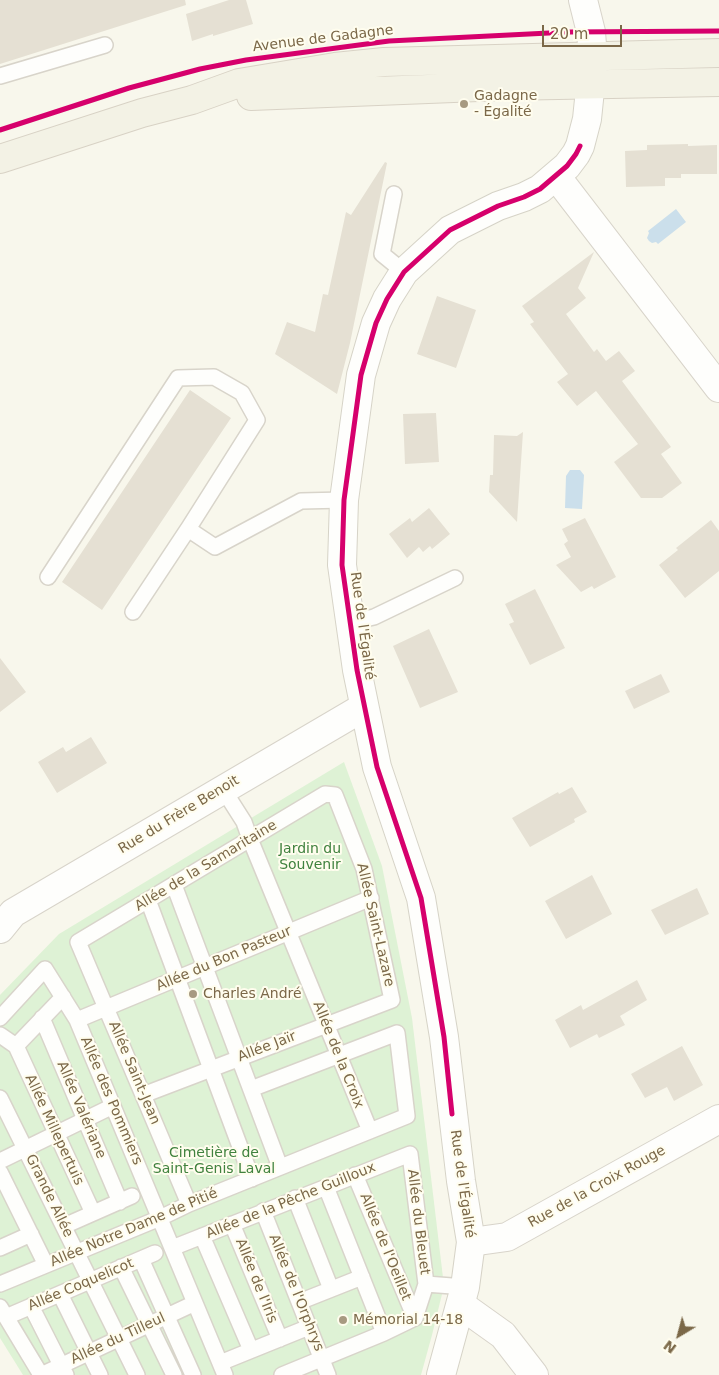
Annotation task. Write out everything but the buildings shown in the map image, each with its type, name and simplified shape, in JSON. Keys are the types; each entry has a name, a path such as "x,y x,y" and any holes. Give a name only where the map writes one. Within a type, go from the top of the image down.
{"main road":[{"path":"0,159 192,100 239,83 334,67 374,63 719,53"},
{"path":"192,100 285,94 591,84 719,82"}],"street":[{"name":"Rue de l'Égalité","path":"441,1375 463,1296 471,1242 458,1162 444,1037 421,898 377,767 357,670 342,565 344,500 361,375 376,323 387,299 404,272 450,230 498,206 540,189 556,176 576,154 580,146 587,119 593,58 591,32 583,0"},
{"path":"556,176 719,388"},
{"name":"Rue du Frère Benoit","path":"0,929 13,914 364,707"},
{"name":"Rue de la Croix Rouge","path":"471,1242 507,1237 719,1118"},
{"path":"463,1296 503,1335 534,1375"}],"lane":[{"path":"0,76 105,45"},
{"path":"394,194 382,254 404,272"},
{"path":"48,577 178,378 214,377 242,393 257,420 133,612"},
{"path":"188,529 215,547 301,501 344,500"},
{"path":"351,622 374,617 455,578"},
{"name":"Allée de la Croix","path":"223,789 244,822 370,1132"},
{"name":"Allée de la Samaritaine","path":"78,942 325,794 335,794"},
{"name":"Allée Saint-Lazare","path":"335,794 364,868 392,1000"},
{"path":"174,885 280,1167"},
{"name":"Allée du Bon Pasteur","path":"77,1020 371,898"},
{"path":"148,900 252,1179"},
{"name":"Allée Saint-Jean","path":"78,942 189,1204"},
{"name":"Allée des Pommiers","path":"0,1018 45,969 77,1020 222,1369"},
{"path":"0,1035 16,1046 62,997"},
{"name":"Allée Jaïr","path":"143,1095 392,1000"},
{"name":"Allée Valériane","path":"42,1018 85,1119 126,1199 93,1213"},
{"name":"Allée Notre Dame de Pitié","path":"0,1284 160,1218 189,1204 408,1116 397,1033 338,1055"},
{"name":"Allée Millepertuis","path":"16,1046 93,1213"},
{"path":"251,1089 338,1055"},
{"name":"Grande Allée","path":"0,1098 137,1375"},
{"path":"0,1161 113,1106"},
{"name":"Allée de la Pêche Guilloux","path":"172,1248 410,1154"},
{"name":"Allée du Bleuet","path":"410,1154 426,1284 414,1318"},
{"path":"0,1172 46,1265"},
{"name":"Allée de l'Oeillet","path":"355,1175 414,1318"},
{"path":"326,1186 384,1333"},
{"path":"295,1198 331,1289"},
{"name":"Allée de l'Orphrys","path":"263,1211 328,1375"},
{"path":"64,1226 93,1213"},
{"name":"Allée de l'Iris","path":"232,1224 280,1338"},
{"path":"0,1248 30,1234"},
{"path":"202,1236 251,1350"},
{"name":"Allée Coquelicot","path":"3,1312 31,1306 148,1256 167,1316"},
{"path":"121,1267 174,1375"},
{"path":"299,1302 362,1277"},
{"path":"426,1284 463,1296"},
{"path":"60,1294 100,1375"},
{"name":"Allée du Tilleul","path":"41,1375 63,1370 89,1352 195,1303"},
{"path":"31,1306 63,1370"},
{"path":"3,1312 41,1375"},
{"path":"167,1316 199,1375"},
{"path":"282,1375 384,1333 414,1318"},
{"path":"222,1369 251,1350 309,1327"}],"green space":[{"name":"Cimetière de Saint-Genis Laval","path":"344,762 382,866 412,1018 444,1286 421,1375 23,1375 0,1338 0,995 59,934"}],"water":[{"path":"676,209 686,222 658,244 649,241 647,238 648,231"},
{"path":"570,470 580,470 584,475 582,509 565,508 566,476"}],"cycle path":[{"name":"Avenue de Gadagne","path":"0,130 129,88 200,69 246,60 389,41 569,32 719,31"},
{"path":"452,1114 444,1037 421,898 377,767 357,670 342,565 344,500 361,375 376,323 387,299 404,272 450,230 498,206 540,189 567,166 580,146"}],"place":[{"name":"Gadagne - Égalité","path":"464,104"},
{"name":"Charles André","path":"193,994"},
{"name":"Mémorial 14-18","path":"343,1320"}],"park label":[{"name":"Jardin du Souvenir","path":"310,858"}]}
